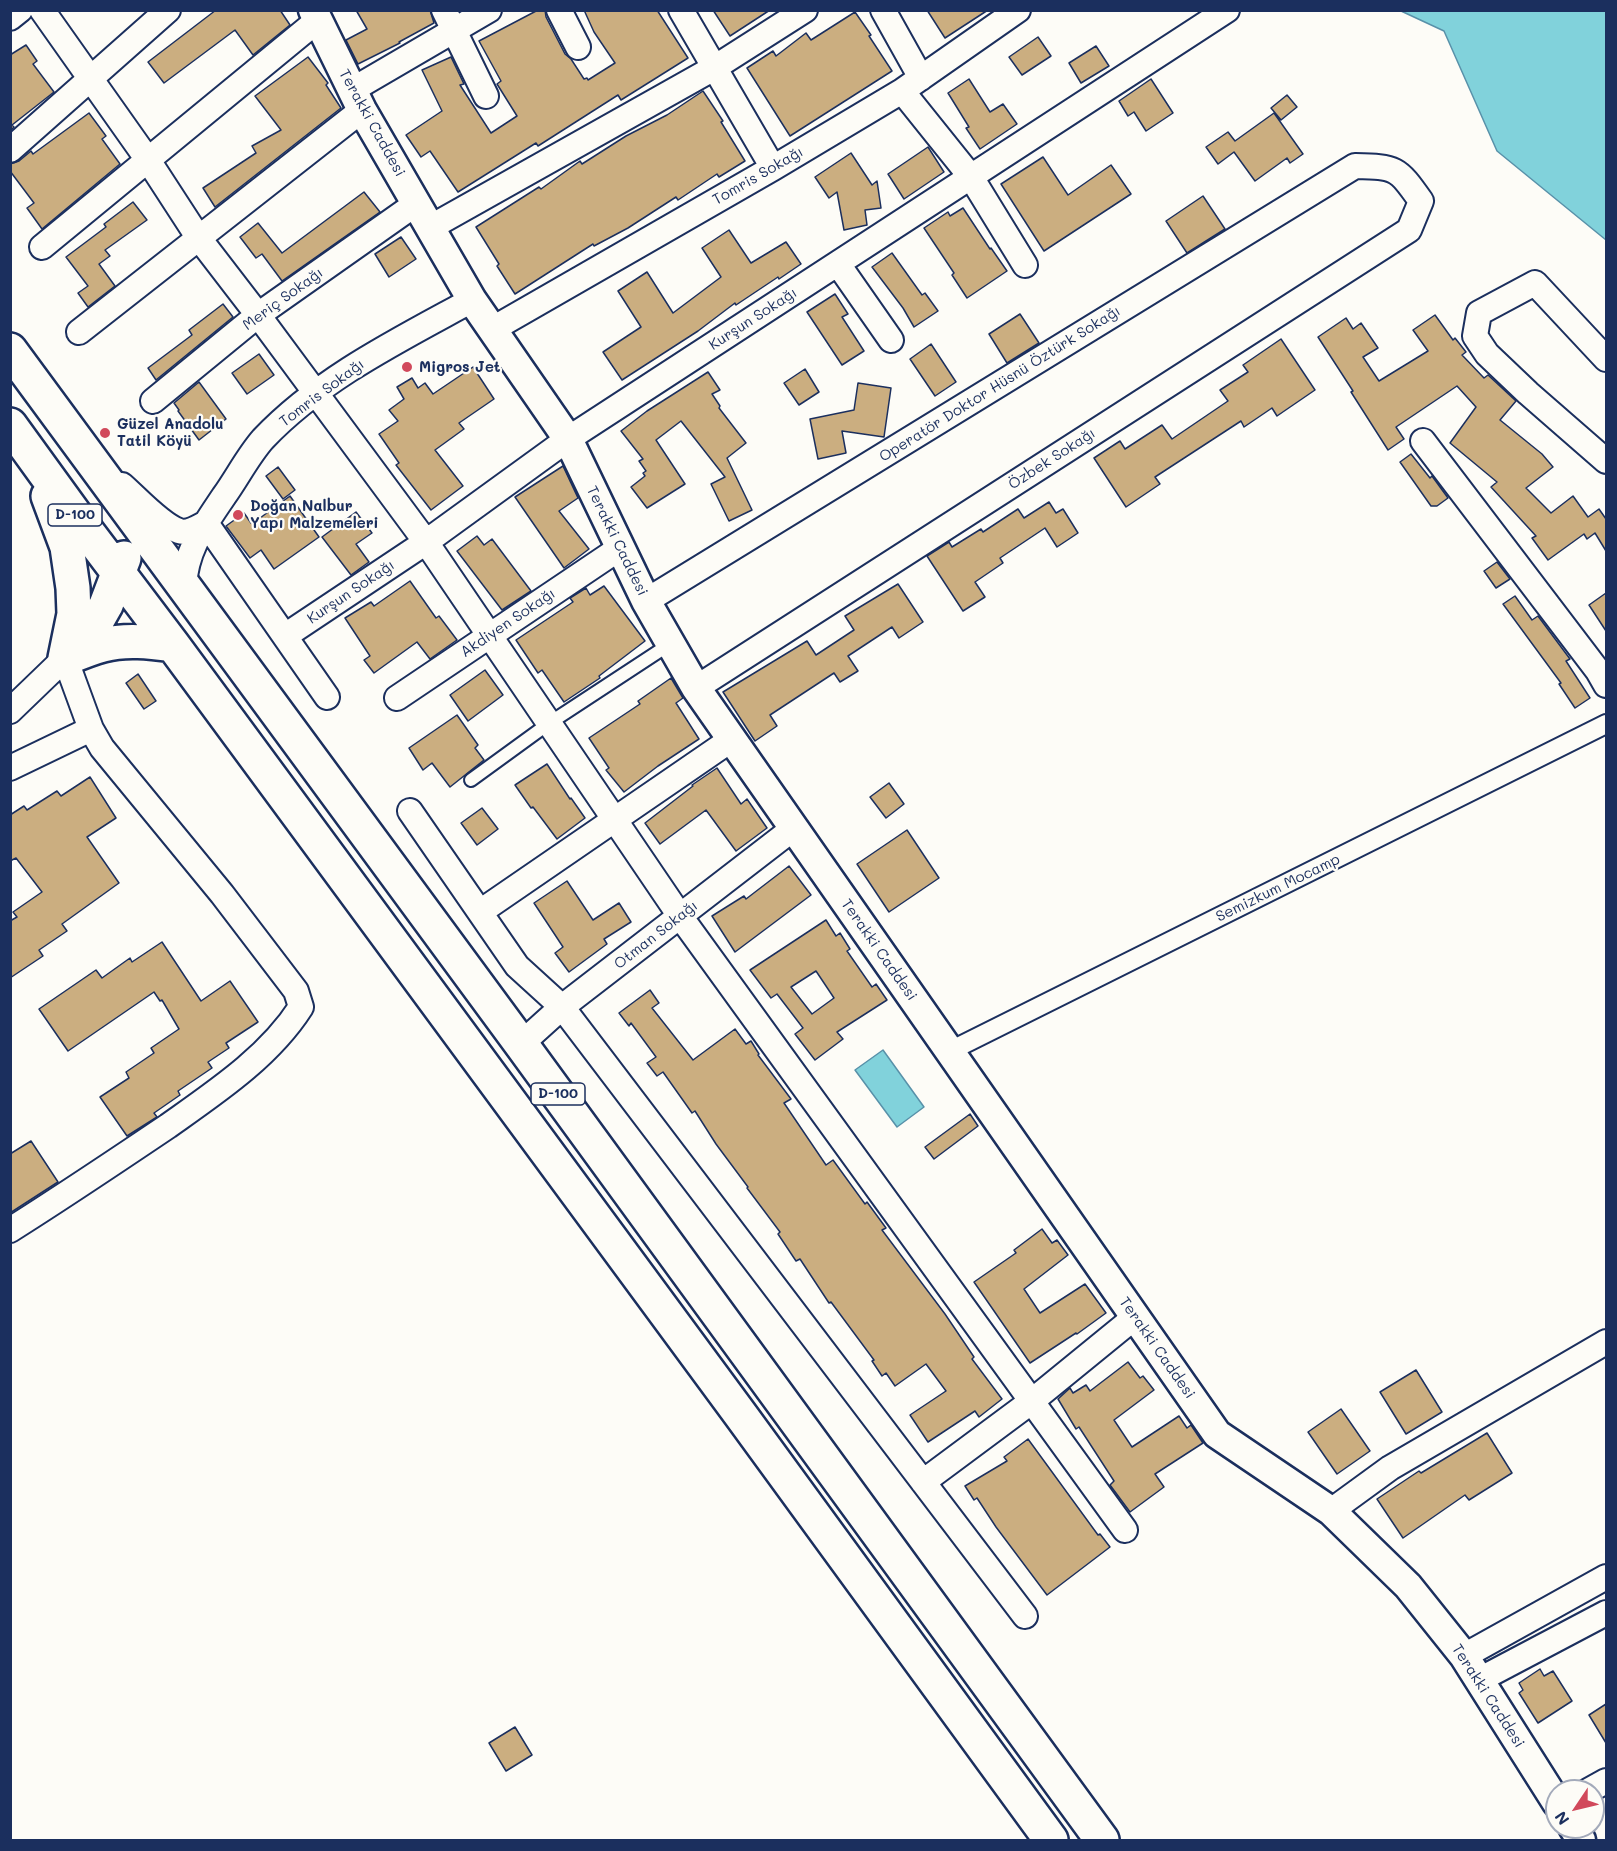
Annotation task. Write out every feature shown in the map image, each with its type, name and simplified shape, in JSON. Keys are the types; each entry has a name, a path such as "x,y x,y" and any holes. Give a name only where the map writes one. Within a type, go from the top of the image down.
{"highway":[{"name":"D-100","path":"10,350 136,518 1102,1840"},
{"name":"D-100","path":"10,425 740,1414 1051,1840"},
{"path":"32,455 67,547 74,614 66,658"},
{"path":"66,658 93,628 106,605 120,574 136,518"},
{"path":"66,658 103,644 127,641 148,641 173,645"}],"street":[{"path":"10,18 20,10"},
{"path":"42,10 148,160 198,237 426,542 680,916 1125,1530"},
{"path":"10,150 168,10"},
{"path":"79,332 198,237 449,21 489,10"},
{"path":"559,10 578,47"},
{"path":"681,10 773,168"},
{"path":"431,227 714,68 805,10"},
{"path":"883,10 911,84 1025,265"},
{"name":"Tomris Sokağı","path":"491,330 773,168 911,84 1018,10"},
{"name":"Kurşun Sokağı","path":"285,636 426,542 568,439 1227,10"},
{"path":"42,247 148,160 316,15"},
{"name":"Terakki Caddesi","path":"316,15 357,100 472,300 568,439 646,601 696,688 1217,1434 1331,1511 1408,1586 1464,1656 1545,1784"},
{"path":"449,21 486,96"},
{"name":"Operatör Doktor Hüsnü Öztürk Sokağı","path":"646,601 1355,166 1387,167 1403,176 1421,201 1409,230"},
{"name":"Meriç Sokağı","path":"153,400 258,315 417,203"},
{"name":"Özbek Sokağı","path":"696,688 1409,230"},
{"path":"838,264 891,340"},
{"path":"1606,359 1535,283 1479,313 1475,336 1487,354 1606,461"},
{"name":"Tomris Sokağı","path":"184,586 188,557 206,523 261,441 288,416 344,372 472,300"},
{"path":"1423,441 1604,674"},
{"path":"90,456 156,516 179,531 191,531 206,523 327,697"},
{"name":"Akdiyen Sokağı","path":"397,698 620,548"},
{"path":"10,711 66,658 91,729 102,748 222,894 296,991 301,1007 288,1028 227,1085 104,1170 10,1230"},
{"name":"Semizkum Mocamp","path":"950,1051 1606,724"},
{"path":"10,768 91,729"},
{"path":"480,912 732,739"},
{"path":"410,811 517,966 562,1007 1024,1616"},
{"name":"Otman Sokağı","path":"521,1044 562,1007 794,828"},
{"path":"923,1482 1032,1401 1135,1317"},
{"path":"1331,1511 1390,1468 1606,1342"},
{"path":"1464,1656 1606,1577"},
{"path":"1479,1680 1606,1613"}],"lane":[{"path":"471,780 548,724 670,644"}],"water":[{"path":"1401,11 1606,11 1606,240 1497,151 1444,31"},
{"path":"883,1050 924,1107 897,1127 855,1070"}],"building":[{"path":"216,10 280,10 290,25 253,55 235,30 164,83 148,62"},
{"path":"356,10 430,10 434,23 358,64 346,40 367,29"},
{"path":"538,10 545,10 546,17 565,54 584,79 588,80 615,63 594,32 584,10 657,10 688,58 621,100 618,95 538,146 536,143 458,192 430,151 421,157 406,135 442,111 422,70 451,57 464,84 460,85 491,133 517,116 497,84 501,81 479,41"},
{"path":"713,10 770,10 730,36"},
{"path":"927,10 988,10 945,38"},
{"path":"855,12 892,71 790,136 747,68 773,51 776,56 806,33 811,40"},
{"path":"1038,37 1051,56 1022,75 1009,57"},
{"path":"26,45 37,61 33,64 54,92 12,125 14,127 10,131 10,55"},
{"path":"1096,46 1109,66 1081,83 1069,63"},
{"path":"308,57 328,83 326,85 341,108 215,207 203,188 256,153 252,146 281,130 255,96"},
{"path":"969,79 990,112 1003,104 1017,124 980,149 948,93"},
{"path":"1151,79 1173,113 1146,131 1134,112 1128,116 1119,101"},
{"path":"703,91 745,161 719,177 717,174 678,200 676,197 628,228 594,246 593,244 515,294 476,227 539,187 541,189 580,161 582,164 626,136 667,115"},
{"path":"1287,95 1297,107 1281,120 1271,108"},
{"path":"89,113 106,136 102,139 120,164 42,229 27,208 34,203 10,171 10,164 19,161 31,151 33,154"},
{"path":"1274,113 1303,154 1290,163 1287,158 1255,181 1234,152 1218,164 1206,147 1228,132 1235,141"},
{"path":"928,147 944,172 904,199 888,174"},
{"path":"851,153 872,185 877,181 881,208 865,210 867,225 844,230 837,192 829,198 815,177"},
{"path":"1043,157 1068,195 1111,165 1131,194 1044,251 1001,184"},
{"path":"364,192 380,212 282,281 262,254 256,258 240,237 258,223 282,253"},
{"path":"1203,196 1225,229 1187,253 1166,221"},
{"path":"133,202 147,220 105,250 110,256 99,264 115,286 88,307 78,293 88,286 66,257 106,227 104,224"},
{"path":"963,208 1007,271 967,298 952,275 954,273 924,228 948,212 950,216"},
{"path":"729,230 751,263 786,242 801,264 736,305 735,303 698,331 622,380 603,352 641,327 618,291 647,272 673,313 721,277 702,248"},
{"path":"401,237 416,259 389,277 375,254"},
{"path":"892,253 922,295 925,293 938,311 914,327 903,308 872,267"},
{"path":"835,294 848,314 842,317 864,351 842,365 807,312"},
{"path":"223,304 233,317 156,380 148,368 192,335 189,330"},
{"path":"1020,314 1039,343 1007,363 989,334"},
{"path":"1435,315 1453,340 1455,338 1466,352 1462,355 1484,378 1488,375 1516,401 1500,420 1542,454 1553,467 1526,488 1551,513 1573,496 1588,517 1599,509 1606,519 1606,551 1595,533 1587,539 1584,534 1548,560 1532,538 1536,536 1491,487 1497,482 1450,443 1476,407 1457,386 1396,427 1404,439 1388,450 1318,337 1346,318 1353,329 1361,323 1378,348 1363,357 1379,381 1428,351 1413,330"},
{"path":"1281,339 1315,390 1277,416 1272,408 1244,427 1241,421 1155,477 1160,484 1126,507 1094,458 1120,441 1125,449 1162,425 1172,439 1228,401 1220,390 1248,372 1243,365"},
{"path":"931,344 956,382 935,396 910,359"},
{"path":"259,354 274,375 247,394 232,373"},
{"path":"473,367 494,399 459,423 464,429 435,450 463,486 431,510 396,465 399,463 379,434 398,421 389,410 404,399 397,387 412,378 418,388 425,383 433,394"},
{"path":"805,369 819,392 799,405 784,383"},
{"path":"708,372 720,390 712,394 719,408 746,443 727,458 752,510 729,521 711,484 725,477 681,421 656,440 685,484 647,508 631,487 645,476 643,473 646,471 639,461 643,459 621,431 647,411"},
{"path":"199,382 226,419 199,440 174,403"},
{"path":"858,383 891,388 884,437 842,431 846,453 818,459 810,419 854,410"},
{"path":"1411,454 1430,478 1432,476 1448,498 1437,506 1431,506 1400,462"},
{"path":"563,466 578,498 559,511 589,549 564,568 515,497"},
{"path":"278,467 295,490 283,499 266,476"},
{"path":"290,496 319,537 274,569 261,550 250,558 226,526 244,513 251,523"},
{"path":"1049,502 1056,513 1063,509 1078,533 1057,547 1045,528 1000,558 1003,563 975,582 985,597 963,611 927,556 949,542 952,547 981,529 983,532 1018,509 1024,518"},
{"path":"356,512 372,533 356,544 369,562 351,575 322,537"},
{"path":"477,536 484,545 492,539 531,591 502,610 457,551"},
{"path":"1497,562 1510,579 1496,588 1484,571"},
{"path":"410,581 436,618 439,616 457,640 430,659 417,642 374,673 364,660 370,656 345,618 371,602 374,606"},
{"path":"898,584 923,622 899,638 892,627 848,656 858,671 840,682 834,673 770,715 777,726 755,741 723,692 807,641 816,655 854,630 845,616"},
{"path":"604,586 645,641 599,676 600,678 564,702 542,670 538,673 516,640 573,602 570,598 586,588 590,595"},
{"path":"1606,593 1606,631 1589,605"},
{"path":"1515,596 1532,620 1538,616 1570,659 1566,661 1590,698 1575,708 1559,684 1561,683 1503,604"},
{"path":"485,670 503,695 468,721 450,695"},
{"path":"138,674 156,701 144,709 126,683"},
{"path":"671,678 683,698 676,703 699,739 624,792 606,770 609,768 589,738 640,704 638,701"},
{"path":"457,715 478,745 475,748 484,760 450,787 432,763 423,770 409,748"},
{"path":"547,764 585,818 557,839 515,785"},
{"path":"717,768 741,804 747,799 767,828 736,851 706,810 660,844 645,823"},
{"path":"90,777 116,818 87,837 119,883 62,924 67,931 39,950 43,956 10,978 10,921 17,917 13,912 42,892 16,858 10,861 10,815 24,806 27,810 57,791 61,796"},
{"path":"889,783 904,804 886,818 870,797"},
{"path":"482,808 498,829 477,845 461,823"},
{"path":"907,830 939,878 889,912 857,864"},
{"path":"789,866 811,895 735,952 712,916 744,896 746,899"},
{"path":"567,881 593,920 619,903 631,922 604,939 607,944 569,972 555,953 563,947 534,903"},
{"path":"826,920 836,936 840,933 850,949 847,951 872,987 876,984 887,1000 837,1032 843,1039 815,1060 795,1034 803,1028 777,994 771,998 750,970","holes":["816,971 834,998 812,1014 791,987"]},
{"path":"162,942 201,1001 230,981 258,1022 226,1043 229,1048 208,1062 212,1068 178,1091 180,1095 154,1113 157,1117 127,1136 100,1097 129,1078 126,1072 154,1053 151,1048 179,1029 162,1000 160,1001 154,992 68,1051 39,1009 96,970 102,978 130,958 132,962"},
{"path":"650,990 659,1003 652,1008 693,1060 735,1029 746,1044 751,1041 758,1055 791,1099 784,1103 826,1165 833,1160 865,1204 867,1202 886,1228 882,1230 945,1314 974,1357 972,1359 1002,1399 979,1417 975,1411 928,1442 910,1415 946,1391 926,1364 895,1386 886,1373 882,1376 872,1361 874,1360 831,1302 829,1303 800,1259 796,1261 778,1234 780,1232 695,1111 692,1113 663,1072 657,1076 647,1063 656,1057 631,1023 629,1026 619,1013"},
{"path":"970,1114 978,1126 934,1159 925,1147"},
{"path":"31,1141 58,1182 10,1213 10,1154"},
{"path":"1042,1229 1052,1243 1057,1240 1068,1255 1024,1289 1040,1313 1085,1284 1106,1313 1030,1363 974,1282 1016,1253 1014,1250"},
{"path":"1128,1362 1140,1378 1143,1376 1154,1390 1114,1420 1132,1447 1179,1416 1187,1428 1191,1425 1203,1443 1155,1474 1164,1487 1130,1512 1110,1485 1114,1481 1079,1427 1076,1429 1058,1399 1070,1388 1073,1393 1086,1385 1090,1391"},
{"path":"1416,1370 1442,1412 1406,1434 1380,1392"},
{"path":"1341,1409 1370,1451 1337,1474 1308,1432"},
{"path":"1487,1433 1512,1473 1469,1500 1465,1495 1403,1538 1377,1499 1419,1471 1421,1473"},
{"path":"1028,1439 1098,1535 1100,1534 1110,1547 1047,1595 977,1498 974,1500 965,1486 1007,1461 1004,1457"},
{"path":"1540,1669 1544,1676 1553,1671 1572,1701 1538,1723 1519,1693 1523,1690 1519,1683"},
{"path":"1606,1704 1606,1743 1589,1715"},
{"path":"515,1727 532,1755 506,1771 489,1743"}],"place":[{"name":"Migros Jet","path":"407,367"},
{"name":"Güzel Anadolu Tatil Köyü","path":"105,433"},
{"name":"Doğan Nalbur Yapı Malzemeleri","path":"238,515"}]}
